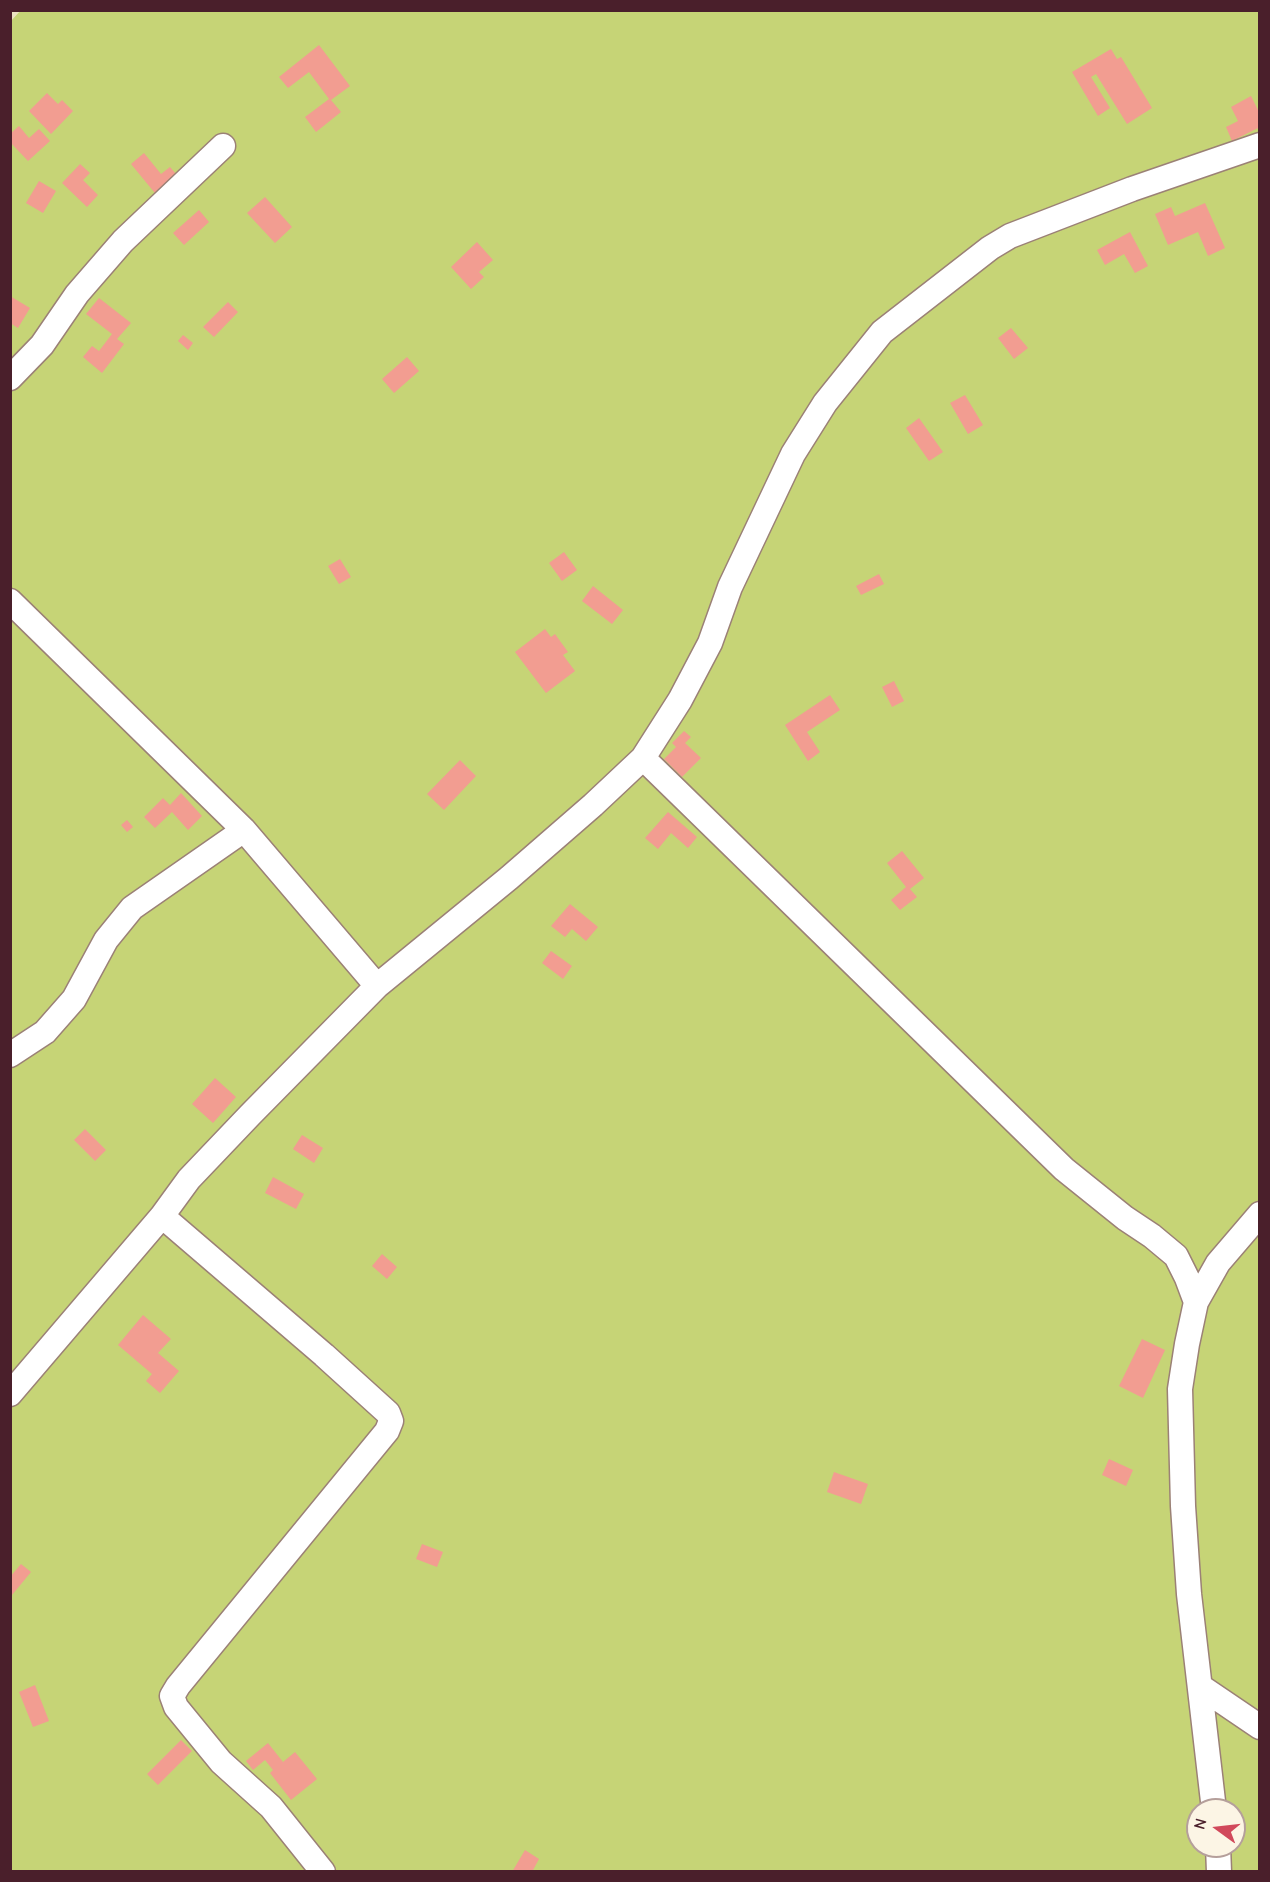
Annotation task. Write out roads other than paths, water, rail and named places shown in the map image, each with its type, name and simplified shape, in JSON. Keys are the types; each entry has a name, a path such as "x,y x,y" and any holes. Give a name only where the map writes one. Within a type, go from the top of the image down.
{"street":[{"path":"10,1394 162,1216 189,1179 250,1114 377,987 510,878 643,758 680,700 710,643 730,587 793,453 825,403 882,332 990,248 1010,236 1132,189 1260,145"},
{"path":"10,378 42,345 77,294 123,241 224,146"},
{"path":"10,601 244,830 377,987"},
{"path":"643,758 1064,1169 1176,1256 1196,1302"},
{"path":"10,1055 45,1032 74,999 106,940 132,908 244,830"},
{"path":"1213,1798 1187,1572 1180,1389 1186,1344 1196,1302 1218,1263 1260,1214"},
{"path":"162,1216 324,1355 388,1413 391,1421 387,1431 177,1686 172,1696 176,1707 221,1762 271,1808 323,1872"},
{"path":"1176,1256 1204,1264 1218,1263"},
{"path":"1201,1687 1260,1727"}]}
